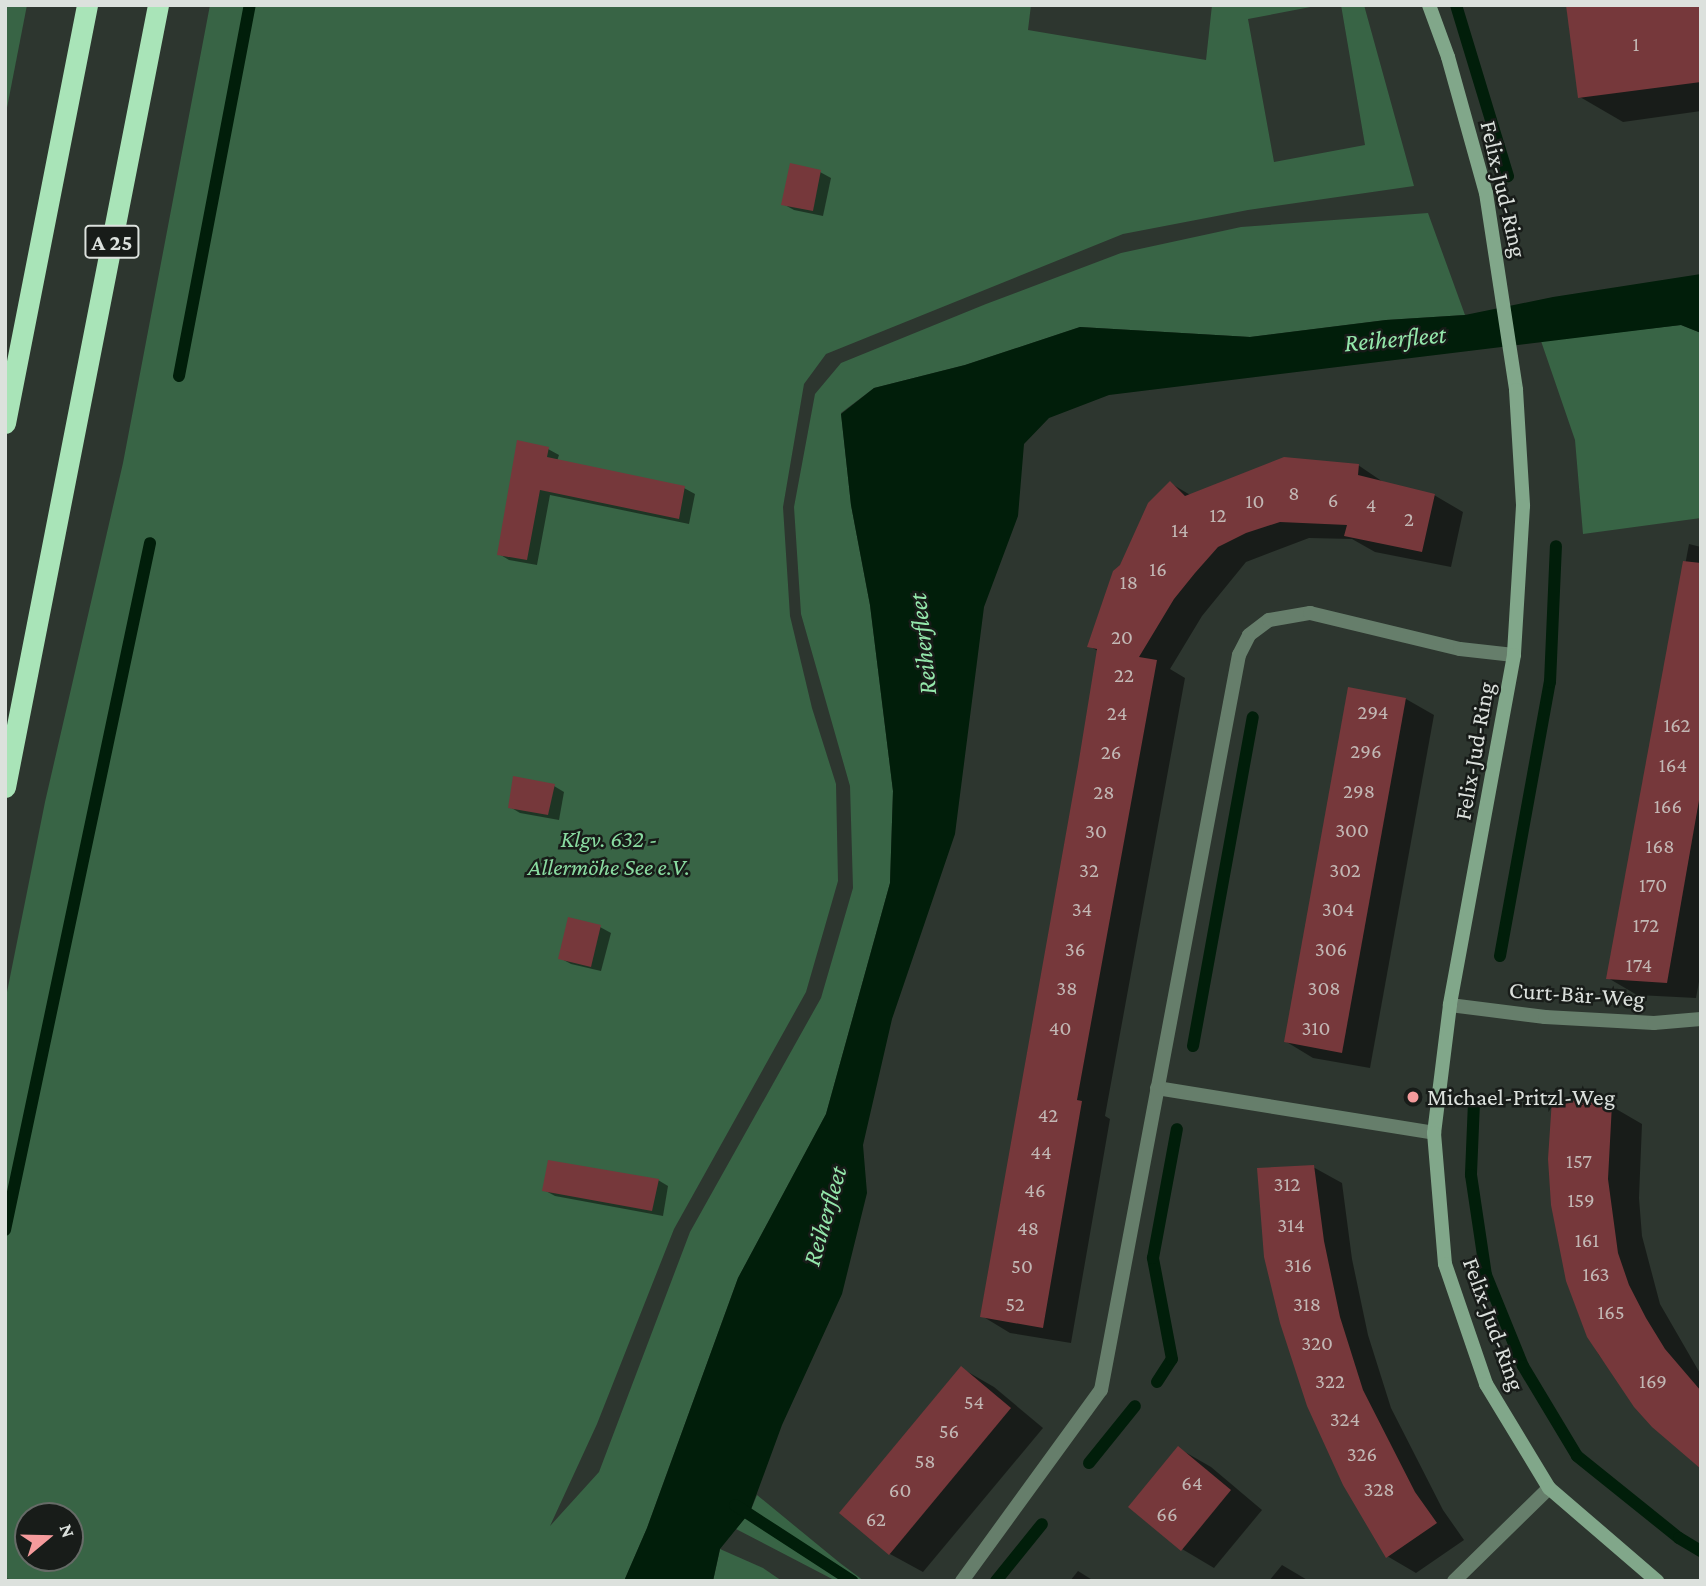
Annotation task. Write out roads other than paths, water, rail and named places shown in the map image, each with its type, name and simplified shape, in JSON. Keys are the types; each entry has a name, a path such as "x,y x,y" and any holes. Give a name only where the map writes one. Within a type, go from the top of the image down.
{"highway":[{"path":"5,423 87,5"},
{"name":"A 25","path":"5,787 158,5"}],"street":[{"name":"Felix-Jud-Ring","path":"1429,5 1448,57 1483,180 1499,266 1516,390 1523,506 1514,655 1450,1005 1434,1133 1445,1264 1486,1384 1549,1488 1657,1581"},
{"path":"962,1581 1101,1390 1239,655 1250,635 1269,620 1310,613 1460,649 1514,655"},
{"name":"Curt-Bär-Weg","path":"1450,1005 1545,1017 1654,1023 1701,1019"},
{"path":"1157,1088 1434,1133"},
{"path":"1454,1581 1549,1488"}],"water":[{"name":"Reiherfleet","path":"1701,274 1701,333 1681,325 1109,395 1049,418 1024,444 1018,516 984,607 955,834 892,1019 863,1145 867,1193 842,1294 782,1425 750,1512 720,1549 713,1581 624,1581 647,1528 738,1278 826,1114 890,883 893,791 870,605 851,505 841,414 874,388 965,365 1080,327 1250,337 1386,320 1465,315 1553,297"}],"waterway":[{"path":"179,376 250,5"},
{"path":"1456,5 1508,176"},
{"path":"5,1230 150,543"},
{"path":"1500,956 1550,682 1556,546"},
{"path":"1193,1046 1253,717"},
{"path":"1474,1102 1471,1175 1486,1275 1523,1366 1577,1456 1679,1538 1701,1551"},
{"path":"1157,1382 1172,1359 1153,1258 1177,1129"},
{"path":"1089,1463 1135,1406"},
{"path":"735,1505 852,1581"},
{"path":"996,1581 1042,1524"}],"place":[{"name":"Michael-Pritzl-Weg","path":"1413,1097"}],"park label":[{"name":"Klgv. 632 - Allermöhe See e.V.","path":"609,853"}]}
